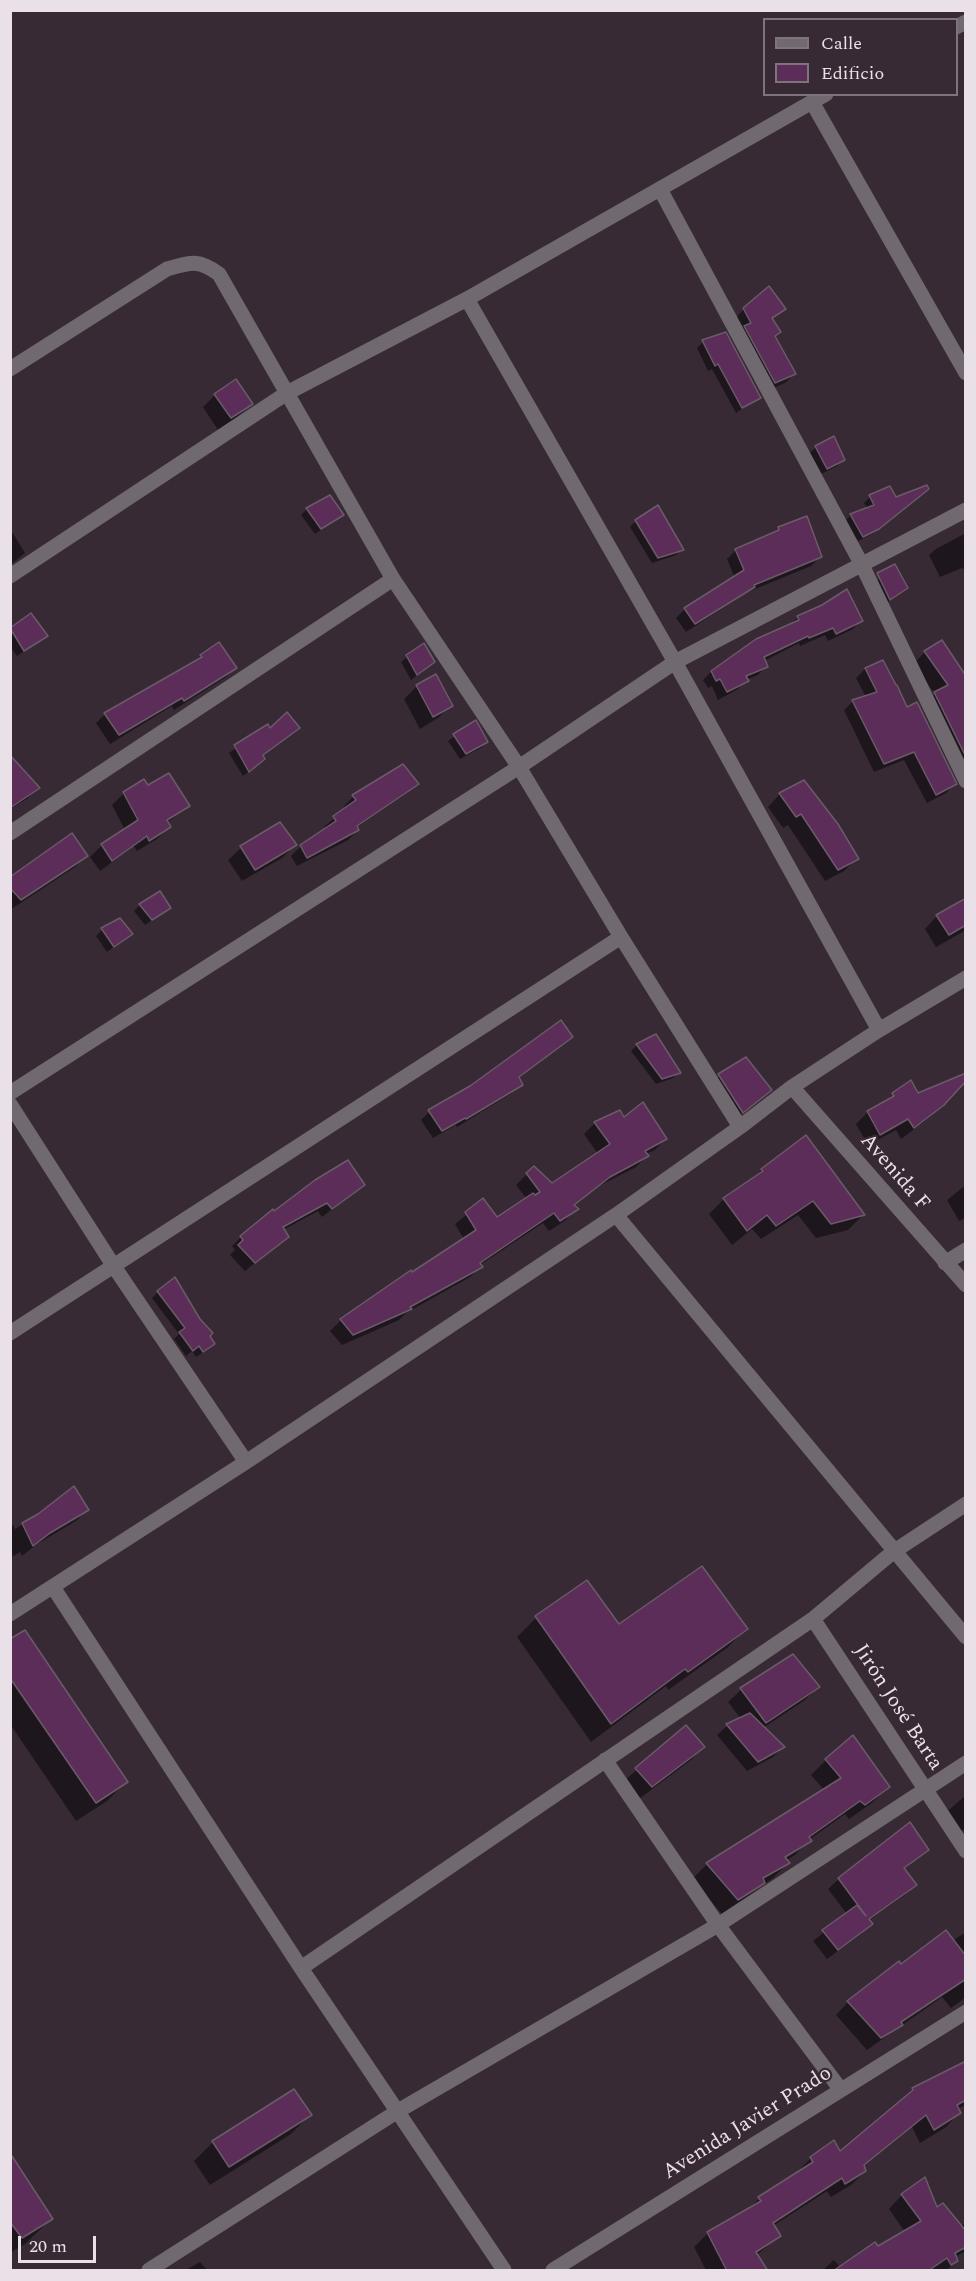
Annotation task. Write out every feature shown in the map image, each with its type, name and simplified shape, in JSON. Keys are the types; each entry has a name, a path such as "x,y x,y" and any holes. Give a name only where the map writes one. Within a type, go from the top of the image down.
{"street":[{"path":"10,576 287,393 467,299 822,96"},
{"path":"812,102 966,373"},
{"path":"660,189 862,565 966,781"},
{"path":"10,369 167,269 192,262 207,265 219,274 393,579 519,767 621,937 740,1127"},
{"path":"467,299 675,662 879,1030"},
{"path":"10,1093 519,767 675,662 966,510"},
{"path":"10,832 393,579"},
{"path":"10,1333 621,937"},
{"path":"10,1614 246,1462 616,1215 792,1087 879,1030 966,978"},
{"name":"Avenida F","path":"792,1087 966,1285"},
{"path":"10,1104 113,1265 246,1462"},
{"path":"616,1215 893,1552 966,1637"},
{"path":"945,1263 966,1250"},
{"path":"301,1968 813,1619 893,1552 966,1504"},
{"path":"53,1587 301,1968 504,2271"},
{"name":"Jirón José Barta","path":"813,1619 966,1851"},
{"path":"605,1760 718,1925 842,2090"},
{"path":"149,2271 398,2111 718,1925 966,1763"},
{"name":"Avenida Javier Prado","path":"553,2271 966,2012"}],"building":[{"path":"769,286 786,309 772,318 781,332 775,336 796,374 775,383 744,326 751,323 743,308"},
{"path":"726,332 761,398 742,408 718,364 715,366 702,340"},
{"path":"236,379 253,404 231,418 214,394"},
{"path":"834,436 845,460 827,469 815,446"},
{"path":"927,485 929,489 879,529 863,537 850,514 874,505 869,495 890,486 896,497"},
{"path":"330,495 344,515 321,529 306,508"},
{"path":"658,505 684,550 658,558 635,520"},
{"path":"807,516 822,557 754,585 755,587 695,624 684,608 744,570 735,549 779,530 778,527"},
{"path":"895,564 908,588 890,600 877,573"},
{"path":"847,589 863,621 836,634 833,628 809,638 808,636 764,657 768,667 746,676 749,681 727,692 720,679 716,681 711,671 756,639 799,620 797,616 822,605"},
{"path":"31,613 48,636 24,651 10,628"},
{"path":"942,640 966,676 966,757 934,692 948,685 924,651"},
{"path":"219,642 237,668 184,701 182,698 119,735 104,713 202,657 200,655"},
{"path":"424,643 435,662 417,675 406,655"},
{"path":"883,660 907,707 917,702 957,784 936,795 914,752 884,764 852,700 877,692 865,668"},
{"path":"436,674 453,706 433,717 416,685"},
{"path":"287,712 300,728 263,755 265,759 249,772 234,745 268,724 270,728"},
{"path":"476,720 488,742 466,754 453,734"},
{"path":"10,755 40,788 10,808"},
{"path":"403,764 419,784 357,826 359,830 307,858 300,845 336,821 333,816 356,800 352,795"},
{"path":"169,773 190,806 167,820 171,827 149,841 147,836 112,861 101,844 138,820 123,792 144,779 148,785"},
{"path":"804,780 838,824 859,859 838,870 801,814 796,817 779,793"},
{"path":"280,822 297,845 255,870 240,846"},
{"path":"72,833 88,856 21,900 10,888 10,877"},
{"path":"160,891 171,908 152,920 139,904"},
{"path":"966,898 966,925 949,935 936,915"},
{"path":"120,918 133,934 114,947 101,928"},
{"path":"561,1020 573,1037 519,1077 523,1085 442,1131 428,1110 470,1086"},
{"path":"656,1034 681,1073 662,1079 636,1044"},
{"path":"746,1057 772,1090 743,1113 718,1074"},
{"path":"966,1073 966,1081 944,1105 914,1128 908,1119 880,1135 867,1111 894,1096 892,1093 911,1080 918,1093"},
{"path":"643,1102 667,1139 645,1151 649,1156 610,1177 574,1205 579,1209 560,1221 554,1213 480,1263 483,1267 410,1307 412,1309 353,1335 340,1319 411,1270 412,1272 476,1230 465,1212 483,1198 497,1217 533,1193 535,1195 540,1192 526,1173 534,1166 552,1183 610,1144 594,1122 620,1110 624,1117"},
{"path":"806,1135 865,1215 831,1224 813,1201 776,1226 767,1215 747,1231 723,1198 763,1171 761,1169"},
{"path":"348,1160 365,1185 332,1209 327,1203 283,1227 289,1237 255,1263 238,1245 243,1240 240,1236 273,1209 274,1211 315,1180"},
{"path":"175,1277 200,1319 213,1333 210,1336 215,1344 203,1352 199,1346 193,1351 179,1332 185,1328 157,1291"},
{"path":"74,1486 89,1510 33,1546 22,1523 38,1514"},
{"path":"702,1566 748,1629 688,1672 685,1669 611,1724 535,1616 587,1580 619,1624"},
{"path":"25,1630 128,1782 96,1803 10,1678 10,1639"},
{"path":"793,1654 820,1687 766,1723 740,1688"},
{"path":"750,1713 785,1747 758,1762 726,1724"},
{"path":"686,1725 705,1747 652,1787 635,1768"},
{"path":"853,1735 890,1787 865,1805 860,1801 809,1837 812,1841 785,1857 790,1863 763,1878 765,1883 738,1900 706,1863 841,1778 825,1759"},
{"path":"910,1822 929,1850 904,1868 917,1885 869,1919 873,1924 838,1950 822,1930 857,1905 866,1916 838,1878"},
{"path":"946,1930 966,1956 966,1979 901,2022 903,2025 881,2038 847,2001 899,1961 901,1964"},
{"path":"966,2061 966,2100 957,2105 961,2113 934,2130 926,2115 864,2165 866,2171 845,2184 842,2178 773,2223 781,2236 756,2252 768,2271 727,2271 707,2232 761,2201 758,2197 813,2162 810,2157 834,2140 840,2151 913,2090 912,2088"},
{"path":"294,2089 312,2115 229,2167 212,2141"},
{"path":"10,2153 53,2219 22,2238 10,2222"},
{"path":"925,2177 937,2207 943,2203 966,2231 966,2247 955,2253 958,2261 951,2265 947,2258 928,2271 833,2271 875,2242 878,2246 921,2221 901,2194"}]}
